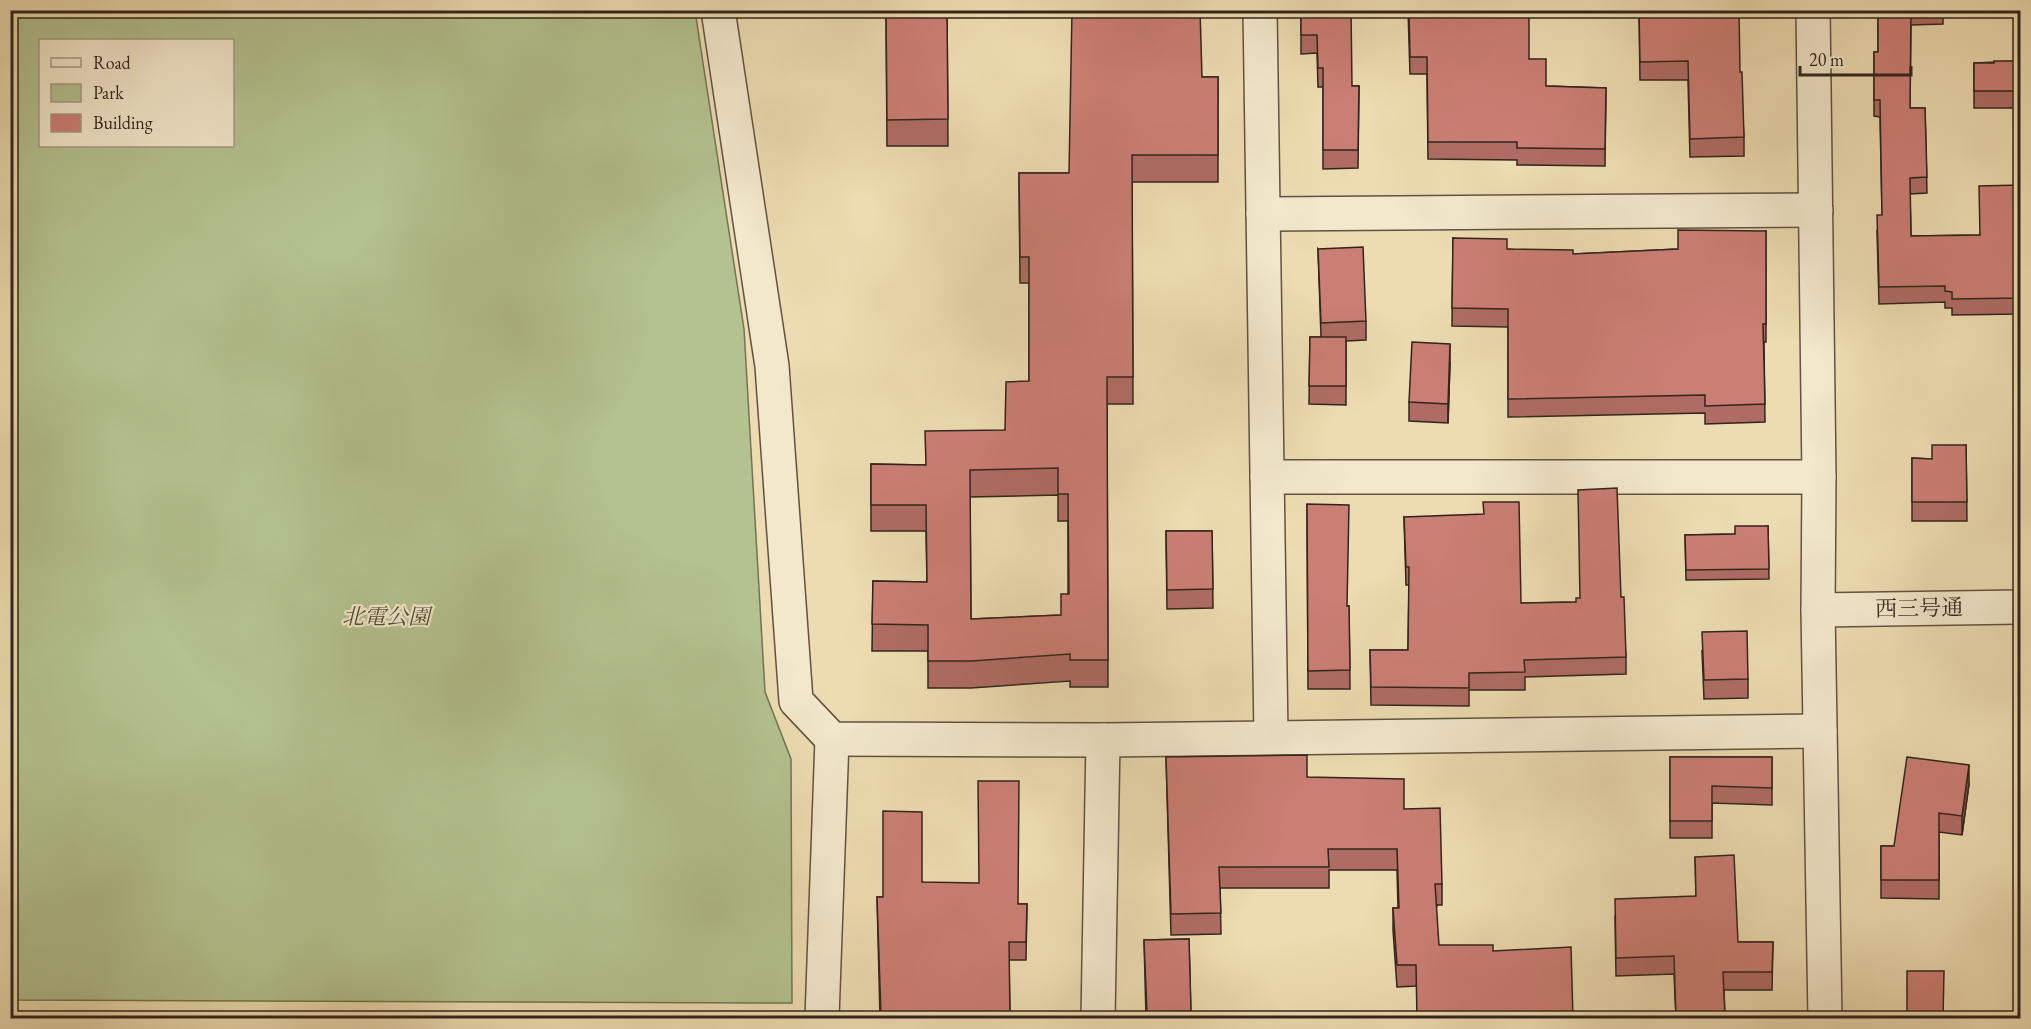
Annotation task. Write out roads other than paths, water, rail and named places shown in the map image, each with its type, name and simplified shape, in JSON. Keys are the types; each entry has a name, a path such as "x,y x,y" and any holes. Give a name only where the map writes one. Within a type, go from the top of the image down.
{"street":[{"path":"718,10 772,366 796,701 832,739 822,1018"},
{"path":"1260,10 1271,736"},
{"path":"1813,10 1819,477 1818,610 1825,1018"},
{"path":"1263,214 1816,210"},
{"path":"1267,477 1819,477"},
{"name":"西三号通","path":"1818,610 2020,606"},
{"path":"832,739 1103,740 1271,736 1820,731"},
{"path":"1098,1018 1103,740"}],"park label":[{"name":"北電公園","path":"386,616"}]}
